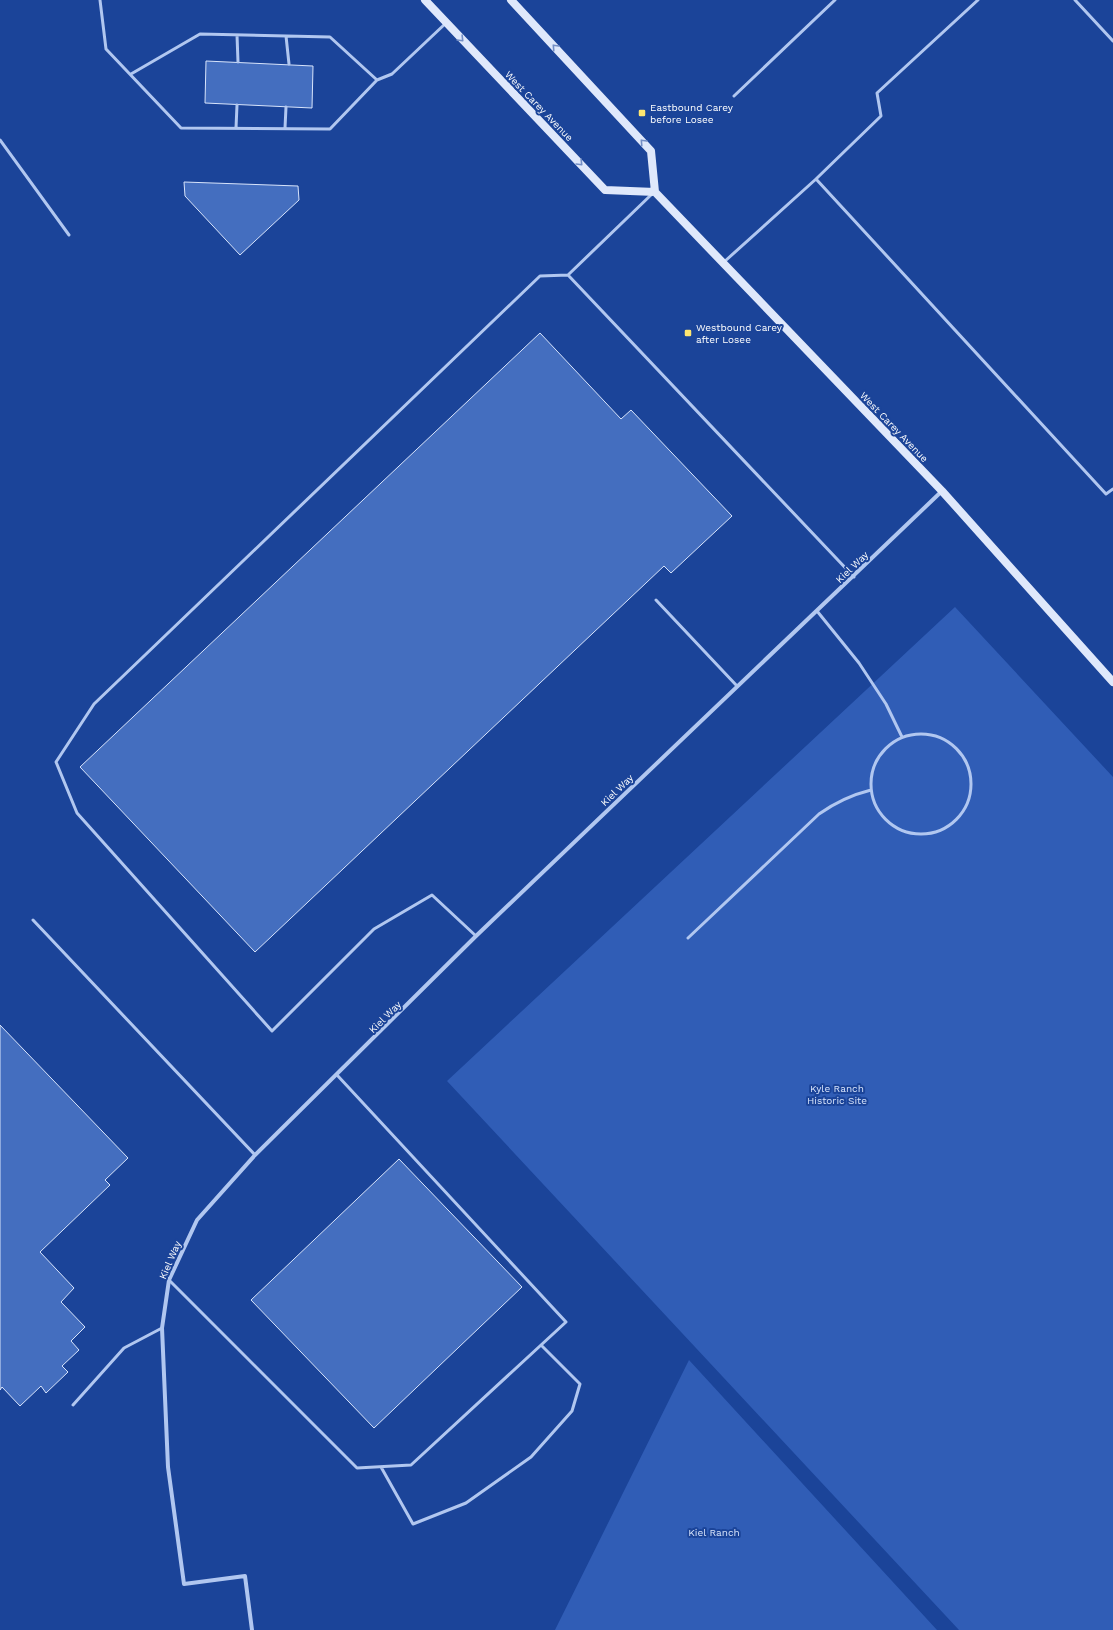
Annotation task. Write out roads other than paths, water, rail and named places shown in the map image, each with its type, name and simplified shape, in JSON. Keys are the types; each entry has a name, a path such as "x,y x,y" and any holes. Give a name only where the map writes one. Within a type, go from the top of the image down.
{"main road":[{"name":"West Carey Avenue","path":"425,0 605,190 655,192 942,491 1113,682"},
{"path":"513,1 651,150 655,192"}],"street":[{"name":"Kiel Way","path":"252,1630 245,1576 184,1584 168,1467 162,1328 169,1280 197,1220 255,1155 476,936 942,491"}],"lane":[{"path":"100,0 106,49 181,128 330,129 377,80 392,74 446,23"},
{"path":"734,96 835,0"},
{"path":"723,263 816,179 880,116 877,93 978,0"},
{"path":"1075,0 1113,41"},
{"path":"131,74 200,34 330,37 377,80"},
{"path":"237,35 238,62"},
{"path":"286,36 289,64"},
{"path":"236,128 237,105"},
{"path":"285,128 286,107"},
{"path":"0,140 69,235"},
{"path":"816,179 1106,494 1113,489"},
{"path":"476,936 432,895 374,929 272,1031 77,812 56,762 94,704 534,281 540,276 568,275 655,192"},
{"path":"568,275 854,576"},
{"path":"656,600 737,686"},
{"path":"817,611 859,663 886,704 902,738"},
{"path":"918,734 929,735 950,743 963,755 970,770 972,787 968,804 959,818 946,829 930,834 914,834 898,829 885,820 876,806 871,790 872,774 877,759 888,746 902,738 918,734"},
{"path":"688,938 819,814 836,802 853,794 871,790"},
{"path":"33,920 255,1155"},
{"path":"169,1280 356,1468 411,1465 566,1322 337,1075"},
{"path":"73,1405 124,1348 162,1328"},
{"path":"381,1467 413,1524 466,1503 531,1457 572,1411 580,1384 541,1345"}],"place":[{"name":"Eastbound Carey before Losee","path":"642,113"},
{"name":"Westbound Carey after Losee","path":"688,333"}],"park label":[{"name":"Kyle Ranch Historic Site","path":"837,1094"},
{"name":"Kiel Ranch","path":"714,1532"}]}
